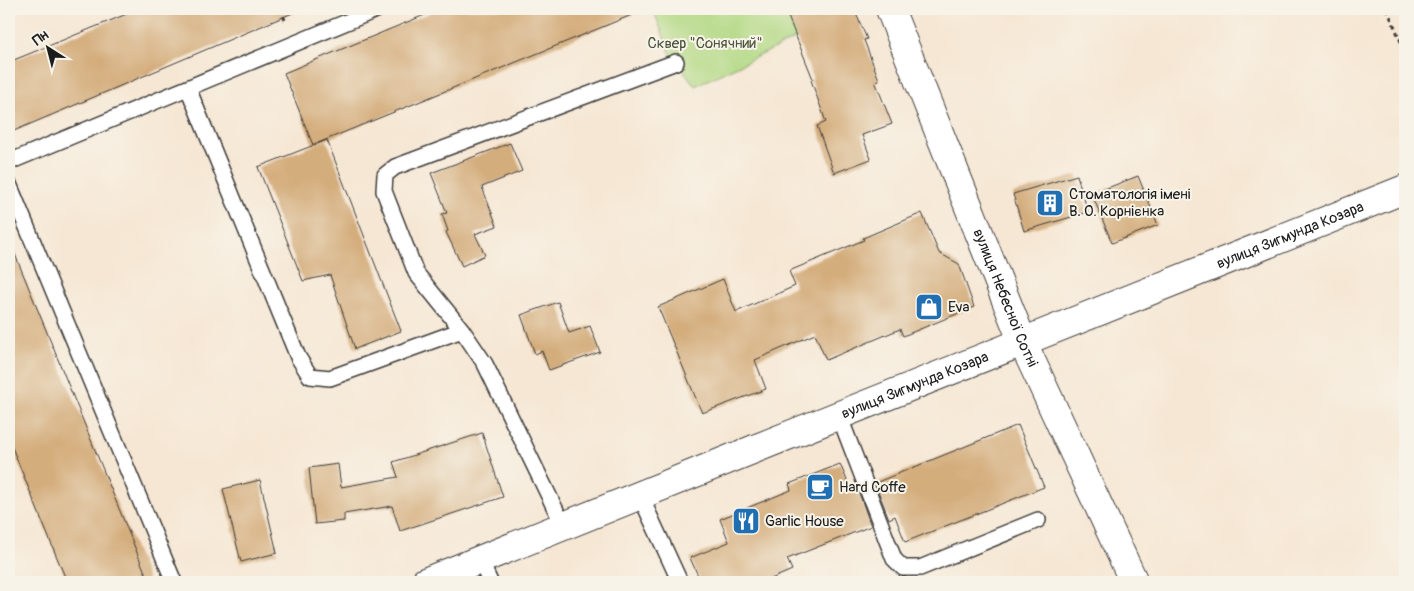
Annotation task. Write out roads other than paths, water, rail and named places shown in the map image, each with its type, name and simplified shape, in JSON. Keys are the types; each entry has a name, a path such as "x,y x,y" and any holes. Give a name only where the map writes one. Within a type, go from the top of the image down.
{"street":[{"name":"вулиця Небесної Сотні","path":"890,9 1023,343 1134,582"},
{"name":"вулиця Зигмунда Козара","path":"425,582 485,571 563,525 1405,189"}],"lane":[{"path":"9,162 378,9"},
{"path":"563,525 485,364 462,330 416,273 384,190 384,175 395,167 676,62"},
{"path":"188,88 298,357 310,376 330,378 462,330"},
{"path":"9,184 174,582"},
{"path":"839,415 894,559 903,568 920,568 1038,520"},
{"path":"640,495 680,582"}],"place":[{"name":"Стоматологія імені В. О. Корнієнка","path":"1050,203"},
{"name":"Eva","path":"929,307"},
{"name":"Hard Coffe","path":"820,487"},
{"name":"Garlic House","path":"746,521"}],"park label":[{"name":"Сквер \"Сонячний\"","path":"705,43"}]}
